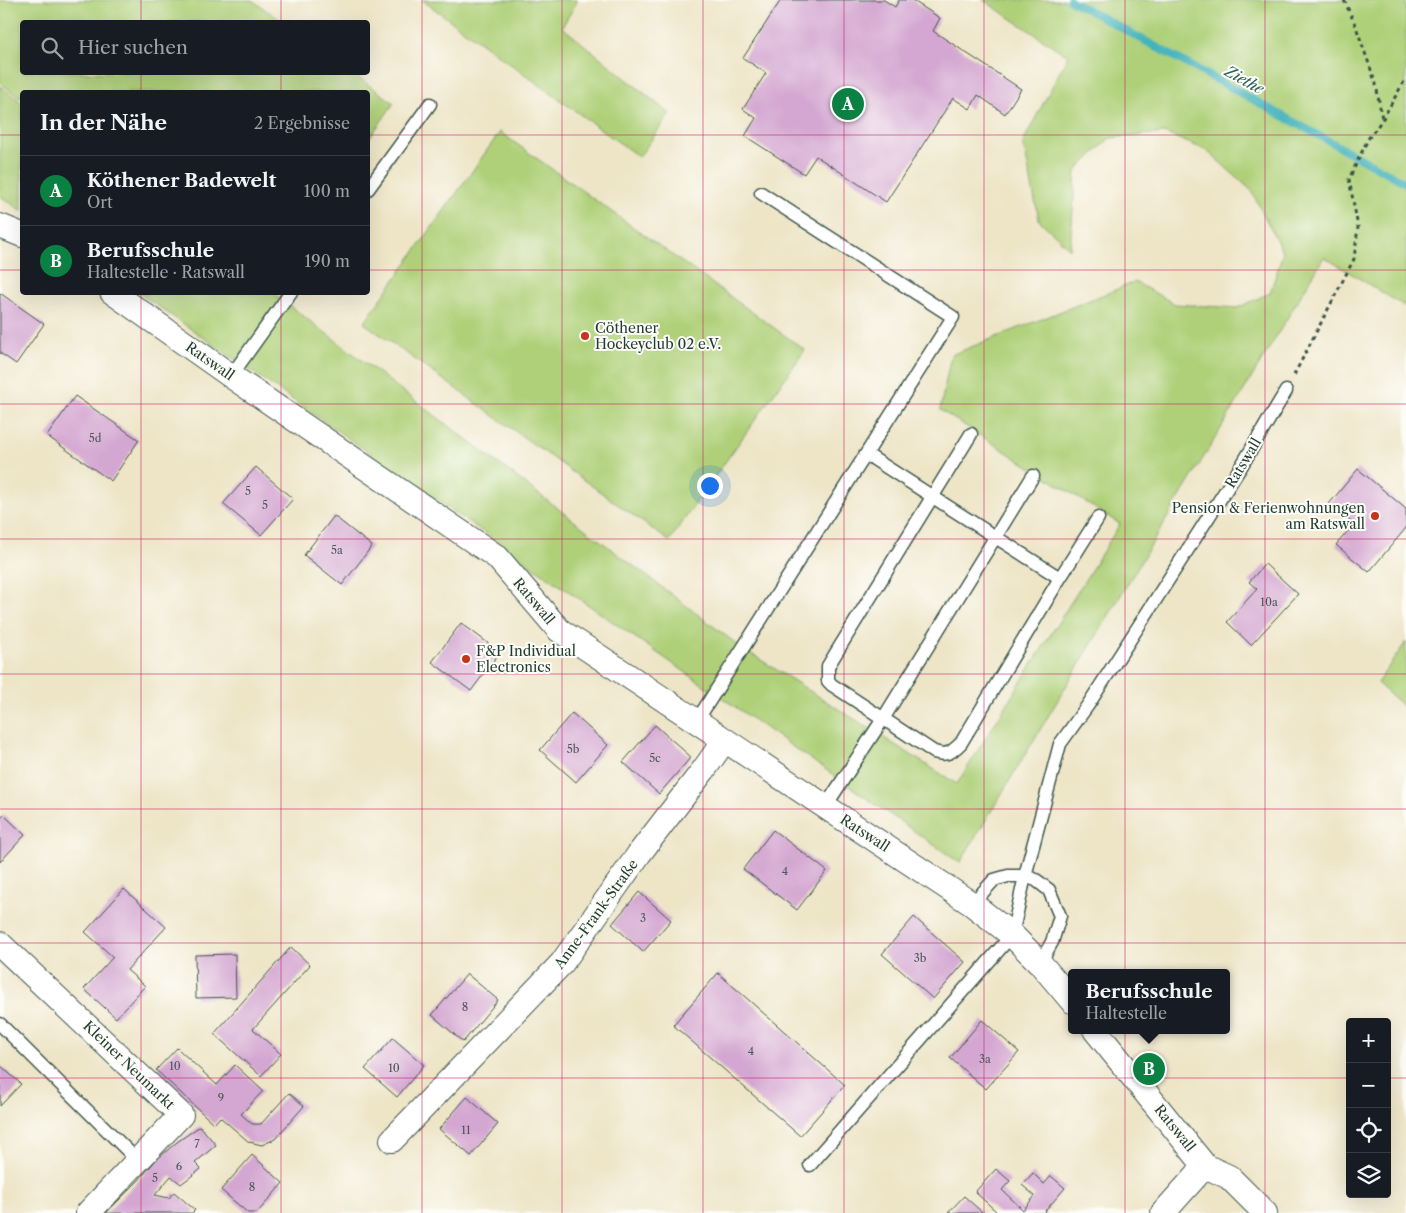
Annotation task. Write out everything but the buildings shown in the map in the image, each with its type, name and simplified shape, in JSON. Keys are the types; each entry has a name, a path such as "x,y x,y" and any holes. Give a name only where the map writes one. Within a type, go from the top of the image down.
{"street":[{"path":"0,226 20,234"},
{"name":"Ratswall","path":"116,295 497,558 558,630 972,904 1012,936 1040,963 1068,996"},
{"name":"Anne-Frank-Straße","path":"392,1140 562,963 639,854 724,741"},
{"name":"Kleiner Neumarkt","path":"0,944 181,1114 88,1213"},
{"name":"Ratswall","path":"1098,1034 1205,1166 1229,1177 1265,1213"},
{"path":"1163,1213 1205,1166"}],"lane":[{"path":"370,186 430,104"},
{"path":"696,722 954,317 761,193"},
{"path":"231,376 289,295"},
{"name":"Ratswall","path":"1012,936 1024,876 1060,744 1094,697 1242,465 1286,391"},
{"path":"970,434 828,666 828,681 832,686 934,752 944,755 953,751 961,743 1098,518"},
{"path":"866,454 1060,578"},
{"path":"824,807 883,719 1033,476"},
{"path":"972,904 994,880 1008,876 1024,876 1036,880 1049,890 1060,916 1052,942 1040,963"},
{"path":"810,1166 1012,936"},
{"path":"0,1024 138,1161"}],"path":[{"path":"1344,0 1355,24 1376,84 1382,120"},
{"path":"1286,391 1354,259 1358,227 1349,179 1368,139 1382,120 1406,78"}],"green space":[{"path":"0,0 252,0 280,20 20,20 20,75 355,75 394,103 370,137 370,90 20,90 20,98 0,83"},
{"path":"422,0 578,0 562,27 670,114 639,157"},
{"path":"983,0 1406,0 1406,307 1324,257 960,863 142,295 276,295 742,648 957,784 1120,524 940,410 951,355 1135,282 1175,304 1237,308 1270,293 1283,253 1251,190 1206,150 1164,133 1110,138 1076,171 1070,249 1039,220 1023,142 1068,56"},
{"path":"0,86 20,101 20,210 0,196"},
{"name":"Cöthener Hockeyclub 02 e.V.","path":"500,132 805,350 669,541 364,323"},
{"path":"1406,642 1406,709 1377,683"}],"waterway":[{"name":"Ziethe","path":"1070,0 1406,183"}],"place":[{"name":"Köthener Badewelt","path":"848,104"},
{"name":"Cöthener Hockeyclub 02 e.V.","path":"585,336"},
{"name":"Pension & Ferienwohnungen am Ratswall","path":"1375,516"},
{"name":"F&P Individual Electronics","path":"466,659"},
{"name":"Berufsschule","path":"1149,1069"}]}
